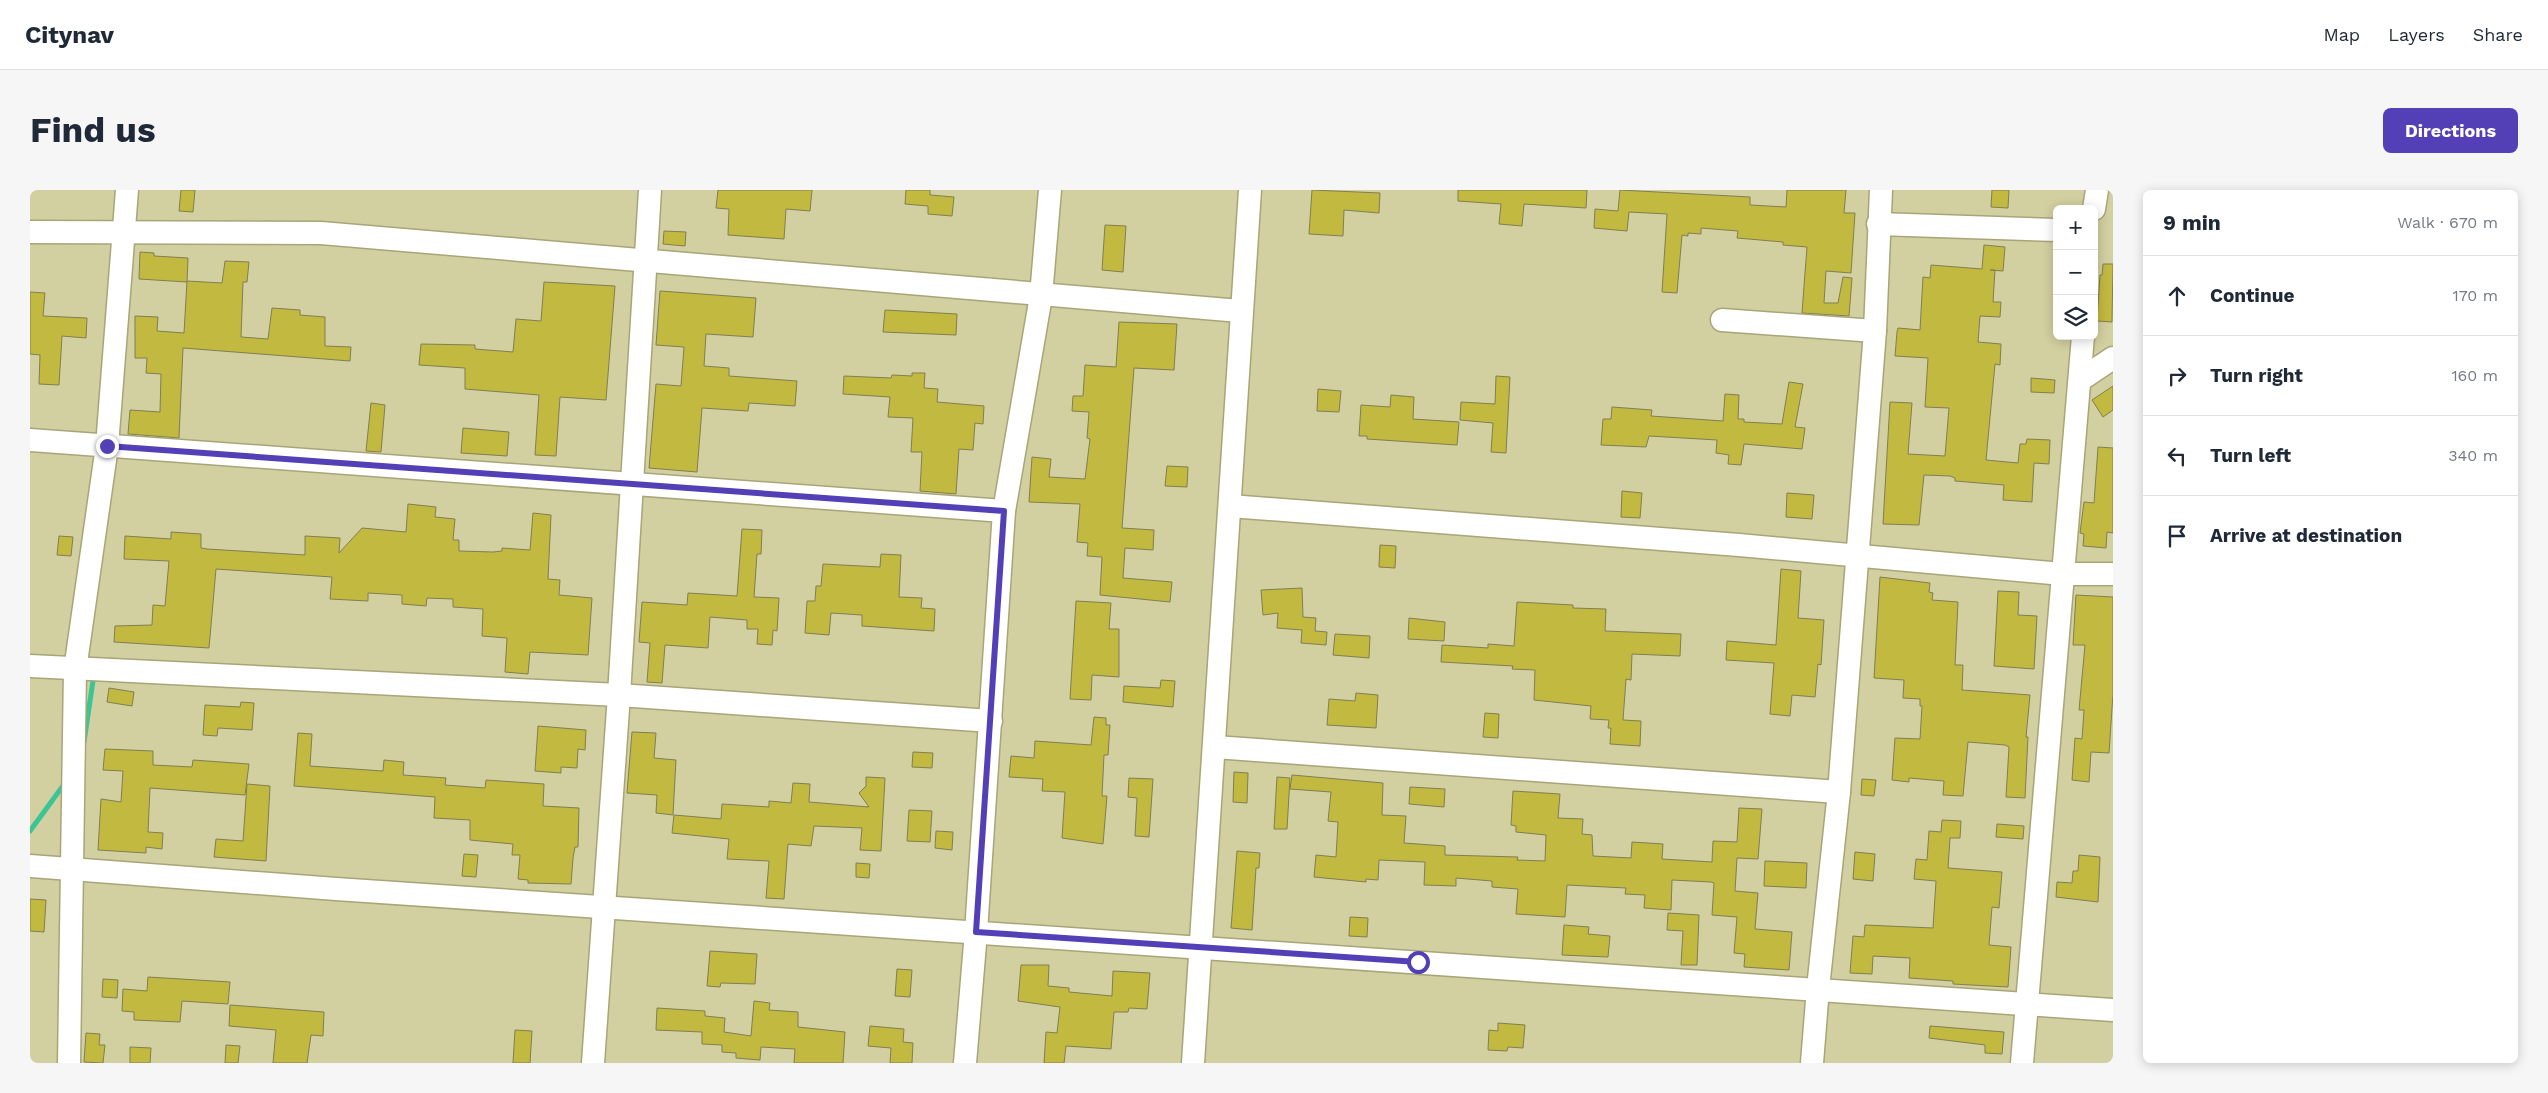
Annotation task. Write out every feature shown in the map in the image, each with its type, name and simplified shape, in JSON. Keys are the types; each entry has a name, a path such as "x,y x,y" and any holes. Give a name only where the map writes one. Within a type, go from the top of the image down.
{"street":[{"path":"69,1063 75,670 107,446 127,190"},
{"path":"593,1063 619,695 644,260 650,190"},
{"path":"965,1063 991,721 1004,511 1041,296 1050,190"},
{"path":"1193,1063 1215,747 1240,311 1250,190"},
{"path":"1812,1063 1838,792 1875,331 1878,224 1881,190"},
{"path":"2094,205 2096,190"},
{"path":"1878,224 2053,230"},
{"path":"30,232 123,234 321,233 1041,296 1240,311"},
{"path":"1722,320 1875,331"},
{"path":"2022,1063 2062,574 2084,340"},
{"path":"2080,380 2113,358"},
{"path":"30,440 1004,511"},
{"path":"1230,506 2062,574 2113,574"},
{"path":"30,666 75,670 619,695 991,721"},
{"path":"1215,747 1838,792"},
{"path":"30,866 336,890 604,906 1818,988 2113,1010"}],"building":[{"path":"181,190 195,190 193,212 179,211"},
{"path":"718,190 812,190 810,211 786,209 784,239 728,235 729,209 716,208"},
{"path":"906,190 930,190 930,195 954,197 952,216 928,214 928,206 905,204"},
{"path":"1312,190 1380,193 1379,213 1344,210 1343,236 1309,234"},
{"path":"1458,190 1587,190 1586,208 1524,204 1522,226 1499,224 1501,204 1458,201"},
{"path":"1620,190 1750,197 1750,205 1786,207 1787,190 1846,190 1844,213 1855,213 1851,273 1826,271 1824,303 1838,303 1843,277 1852,278 1849,316 1802,313 1807,247 1783,245 1783,242 1737,238 1738,231 1701,228 1701,234 1688,233 1688,236 1682,235 1677,293 1662,292 1667,214 1629,212 1627,231 1594,228 1595,209 1618,211"},
{"path":"1992,190 2009,190 2008,208 1991,207"},
{"path":"1105,225 1126,226 1123,272 1102,270"},
{"path":"664,231 686,232 685,246 663,244"},
{"path":"1984,245 2005,247 2003,271 1995,270 1993,302 2001,302 2000,317 1980,316 1978,342 2001,344 2000,365 1995,364 1986,460 2018,463 2020,444 2026,444 2027,439 2050,440 2049,464 2034,463 2032,502 2003,500 2004,485 1955,481 1955,478 1950,476 1924,475 1919,525 1883,524 1890,402 1912,403 1908,454 1945,456 1949,408 1925,407 1928,358 1895,356 1898,328 1920,330 1923,277 1930,278 1931,265 1982,269"},
{"path":"140,252 154,253 154,256 188,258 187,282 139,279"},
{"path":"225,261 249,262 247,282 243,282 241,337 268,339 272,308 300,310 300,315 325,317 325,346 351,347 350,361 183,348 179,438 128,434 130,410 160,412 161,374 146,373 147,358 135,358 135,316 158,317 157,331 184,333 187,281 222,283"},
{"path":"2103,264 2113,264 2112,322 2098,321 2100,275 2102,275"},
{"path":"544,282 615,286 606,400 560,397 556,456 535,455 539,395 465,389 465,368 419,365 421,344 475,345 475,349 513,352 516,319 541,321"},
{"path":"660,291 756,298 753,337 706,334 704,366 729,368 729,376 797,381 795,406 749,403 748,411 702,408 697,472 649,468 656,384 681,386 684,347 656,345"},
{"path":"30,292 45,293 43,316 87,318 86,338 62,336 59,385 39,384 40,355 30,354"},
{"path":"885,310 957,314 956,335 883,332"},
{"path":"1119,322 1177,324 1174,370 1134,368 1122,528 1154,530 1153,550 1125,548 1123,578 1172,582 1170,602 1100,595 1102,557 1087,556 1088,543 1077,542 1080,504 1029,502 1032,457 1051,459 1049,477 1085,479 1090,439 1087,438 1089,412 1072,411 1073,396 1083,396 1085,365 1116,367"},
{"path":"912,373 925,373 924,388 938,389 937,402 984,406 983,424 975,423 973,450 959,449 956,494 920,491 922,452 911,452 913,418 888,417 890,397 843,394 844,376 891,378 892,375 912,376"},
{"path":"1496,376 1510,377 1506,453 1491,452 1493,423 1460,420 1461,402 1495,404"},
{"path":"2031,378 2055,380 2054,393 2031,392"},
{"path":"1789,382 1803,384 1795,427 1805,428 1802,449 1744,444 1741,465 1728,464 1729,455 1716,453 1717,440 1649,436 1646,447 1601,445 1603,419 1611,419 1612,407 1652,410 1651,416 1723,421 1725,394 1739,395 1738,419 1744,419 1744,422 1782,424"},
{"path":"2113,386 2113,410 2103,417 2092,400"},
{"path":"1318,389 1341,391 1339,412 1317,411"},
{"path":"1391,395 1414,397 1413,419 1459,422 1457,445 1367,439 1367,436 1359,436 1361,405 1390,407"},
{"path":"371,403 385,405 381,452 366,451"},
{"path":"463,428 509,432 507,456 461,453"},
{"path":"2098,447 2113,448 2113,533 2107,532 2106,548 2083,546 2084,534 2080,533 2084,502 2094,503"},
{"path":"1167,466 1188,467 1187,487 1165,486"},
{"path":"1622,491 1642,493 1640,518 1621,517"},
{"path":"1787,493 1814,495 1812,519 1786,517"},
{"path":"408,504 436,507 435,517 455,519 453,540 459,540 459,551 493,552 502,551 502,548 530,550 533,513 551,515 548,579 560,580 559,595 592,598 588,655 530,652 528,674 505,672 507,638 482,636 483,609 453,607 453,599 427,598 426,606 402,604 402,595 368,593 368,601 330,599 332,577 216,569 209,648 114,642 115,626 152,625 153,605 165,606 169,561 124,559 125,536 171,539 171,532 201,534 201,548 305,555 305,536 340,538 339,553 362,528 406,532"},
{"path":"742,529 762,530 761,554 757,554 754,597 779,598 777,631 773,630 772,645 757,644 758,629 747,629 747,620 710,617 708,648 665,645 662,683 647,682 650,643 639,642 642,602 687,605 688,593 737,596"},
{"path":"59,536 73,537 71,556 57,555"},
{"path":"1380,545 1396,546 1395,568 1379,567"},
{"path":"881,554 901,555 899,597 922,598 921,608 935,609 934,631 862,626 862,615 831,613 829,635 805,633 807,601 815,601 816,586 821,586 823,564 880,567"},
{"path":"1781,569 1801,571 1798,618 1824,620 1821,665 1818,664 1815,697 1792,695 1790,716 1770,714 1774,663 1726,660 1727,641 1776,645"},
{"path":"1880,577 1930,583 1929,592 1933,593 1932,600 1958,602 1955,665 1963,665 1962,690 2030,695 2026,737 2028,737 2025,798 2006,797 2009,747 2005,745 1968,742 1963,796 1943,795 1944,781 1909,778 1909,782 1892,780 1895,738 1920,739 1922,706 1920,706 1920,699 1903,698 1904,680 1874,678"},
{"path":"1302,588 1303,617 1316,618 1315,631 1327,632 1326,645 1301,643 1302,630 1277,628 1278,613 1263,615 1261,590"},
{"path":"1998,591 2019,592 2018,615 2037,616 2034,669 1994,666"},
{"path":"2076,595 2113,597 2113,694 2109,753 2091,752 2089,782 2072,780 2075,738 2082,739 2084,710 2079,710 2085,645 2073,645"},
{"path":"1076,601 1111,603 1109,629 1119,629 1119,677 1092,675 1091,700 1070,699"},
{"path":"1517,602 1573,605 1573,608 1606,609 1605,631 1681,634 1680,656 1632,654 1631,680 1626,679 1623,720 1641,721 1640,746 1610,744 1611,728 1608,728 1609,720 1590,719 1591,706 1534,700 1535,670 1512,669 1513,666 1441,662 1442,645 1488,648 1488,644 1514,646"},
{"path":"1409,618 1445,622 1444,641 1408,639"},
{"path":"1335,634 1370,636 1369,658 1333,655"},
{"path":"1161,680 1175,681 1173,707 1123,702 1124,686 1160,688"},
{"path":"109,688 134,692 132,706 107,702"},
{"path":"1356,693 1378,695 1376,728 1327,725 1329,699 1355,701"},
{"path":"241,702 254,703 252,730 218,728 217,736 203,735 205,705 240,707"},
{"path":"1485,713 1499,714 1498,738 1483,737"},
{"path":"1094,717 1106,718 1106,725 1110,725 1108,755 1104,755 1102,796 1107,796 1103,844 1062,838 1065,792 1042,791 1043,779 1009,777 1011,756 1034,758 1035,741 1091,745"},
{"path":"538,726 586,730 585,750 578,749 577,768 561,767 561,773 535,771"},
{"path":"632,732 656,733 654,758 676,760 673,815 656,813 657,795 627,793"},
{"path":"298,733 312,734 310,766 383,771 384,760 404,762 403,775 446,778 445,785 485,788 486,780 544,784 543,806 579,808 578,847 575,847 571,884 528,883 528,880 518,879 520,855 512,855 513,844 470,840 470,820 434,818 435,797 294,786"},
{"path":"105,749 153,751 153,765 192,767 193,760 249,764 245,795 150,788 148,832 163,833 162,849 146,847 146,853 98,850 101,799 121,802 123,771 103,770"},
{"path":"913,752 933,753 932,768 912,767"},
{"path":"1234,772 1248,773 1247,803 1233,802"},
{"path":"1292,775 1383,783 1382,815 1406,816 1404,843 1445,846 1445,855 1518,857 1517,860 1545,861 1546,835 1516,832 1516,826 1511,825 1513,791 1560,794 1558,818 1583,819 1582,834 1592,835 1593,856 1631,858 1632,842 1663,844 1662,859 1712,862 1713,841 1737,842 1739,808 1762,809 1758,859 1737,858 1735,891 1758,893 1755,929 1792,932 1789,970 1744,967 1745,954 1734,953 1737,917 1712,915 1714,883 1711,882 1672,880 1671,910 1644,908 1645,895 1625,894 1626,888 1567,885 1565,917 1516,914 1518,889 1492,887 1492,881 1456,878 1456,886 1424,885 1425,862 1379,860 1378,880 1366,879 1366,882 1314,877 1316,855 1336,857 1338,822 1328,821 1331,792 1290,789"},
{"path":"866,777 885,778 881,851 860,850 862,828 814,826 811,846 788,844 784,899 766,898 769,861 727,859 729,839 672,833 674,815 721,819 722,804 769,807 769,801 791,803 793,783 810,784 809,802 869,807 859,793 866,786"},
{"path":"1277,777 1290,778 1287,829 1274,829"},
{"path":"1129,778 1153,779 1149,837 1135,836 1137,798 1128,797"},
{"path":"1862,779 1876,780 1874,796 1861,795"},
{"path":"247,784 270,786 266,861 214,857 216,839 243,841"},
{"path":"1410,787 1445,789 1444,807 1409,804"},
{"path":"909,810 932,811 930,842 907,841"},
{"path":"1942,820 1961,821 1960,838 1950,838 1948,868 2002,872 1999,908 1992,907 1989,945 2011,947 2008,987 1953,984 1953,981 1909,978 1910,958 1873,956 1872,974 1850,973 1853,936 1864,937 1865,925 1933,928 1936,881 1914,879 1916,859 1927,860 1929,831 1941,832"},
{"path":"1997,824 2024,826 2023,839 1996,837"},
{"path":"936,831 953,832 952,850 935,848"},
{"path":"1237,851 1260,853 1259,868 1256,868 1252,930 1231,928"},
{"path":"1855,852 1875,854 1873,881 1853,879"},
{"path":"464,854 478,855 476,877 462,876"},
{"path":"2079,855 2100,857 2098,902 2056,897 2057,882 2072,883 2073,871 2078,871"},
{"path":"1765,861 1807,863 1806,888 1764,886"},
{"path":"856,863 870,864 869,878 856,877"},
{"path":"30,899 46,900 44,932 30,931"},
{"path":"1668,913 1699,915 1697,965 1681,965 1683,931 1667,930"},
{"path":"1350,917 1368,918 1367,937 1349,936"},
{"path":"1564,925 1589,927 1588,934 1610,936 1608,957 1562,955"},
{"path":"710,951 757,954 755,984 721,983 720,987 707,986"},
{"path":"1021,965 1049,965 1048,986 1069,988 1069,992 1112,996 1113,971 1150,973 1147,1009 1129,1008 1128,1012 1114,1012 1111,1049 1066,1046 1064,1063 1044,1063 1046,1032 1057,1033 1060,1007 1018,1001"},
{"path":"897,969 912,970 910,997 895,996"},
{"path":"148,977 230,982 228,1004 182,1001 180,1022 134,1020 134,1012 122,1011 123,989 147,991"},
{"path":"103,979 118,980 117,998 102,997"},
{"path":"754,1001 770,1003 769,1010 798,1012 798,1027 845,1032 843,1063 794,1063 795,1049 761,1047 760,1060 736,1058 736,1053 722,1052 722,1045 702,1044 702,1032 656,1030 657,1008 705,1011 705,1016 725,1018 724,1032 751,1036"},
{"path":"230,1005 324,1012 323,1036 311,1035 307,1063 273,1063 276,1030 229,1026"},
{"path":"1498,1023 1525,1025 1523,1048 1508,1047 1507,1051 1488,1050 1489,1030 1498,1031"},
{"path":"870,1026 904,1029 903,1042 913,1043 912,1063 890,1063 891,1048 868,1046"},
{"path":"1930,1026 2004,1032 2002,1054 1985,1053 1985,1045 1929,1038"},
{"path":"515,1030 532,1031 530,1063 513,1063"},
{"path":"86,1033 100,1034 99,1045 105,1045 103,1063 84,1062"},
{"path":"226,1045 240,1046 238,1063 225,1063"},
{"path":"130,1047 151,1048 150,1063 130,1063"}],"waterway":[{"path":"84,742 94,674"},
{"path":"30,831 65,783"}],"route":[{"path":"107,446 1004,511 976,932 1418,962"}]}
